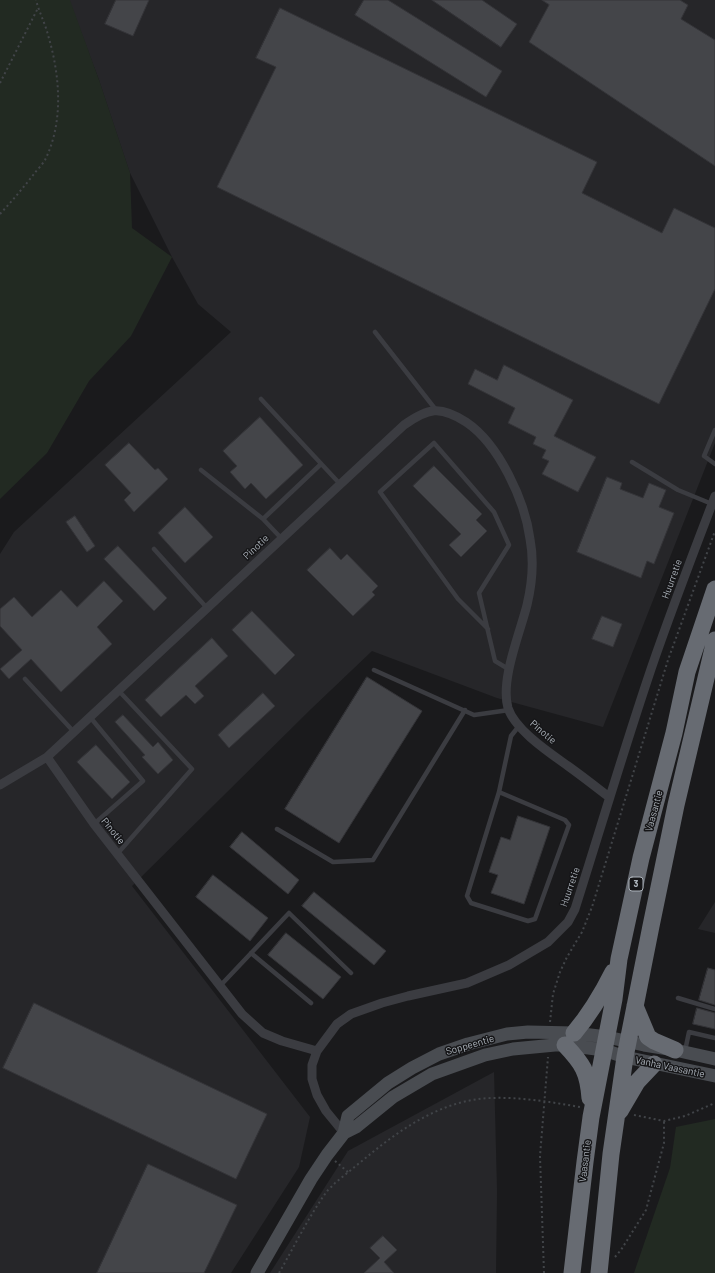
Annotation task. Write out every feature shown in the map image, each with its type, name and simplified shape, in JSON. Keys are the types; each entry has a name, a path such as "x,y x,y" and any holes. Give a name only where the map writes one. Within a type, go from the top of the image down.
{"highway":[{"name":"Vaasantie","path":"572,1273 585,1162 586,1112 605,1044 619,959 641,858 674,733 687,672 715,589"},
{"name":"Vaasantie","path":"599,1273 623,1116 627,1050 635,1006 676,805 715,640"},
{"path":"586,1112 589,1084 584,1069 577,1058 569,1039 586,1018 603,992 619,959"},
{"path":"635,1006 648,1037 654,1042 680,1051"},
{"path":"623,1116 637,1082 654,1064"}],"main road":[{"name":"Soppeentie","path":"257,1273 326,1154 344,1133 356,1127 393,1097 432,1074 485,1054 513,1048 536,1046 569,1039 605,1044 627,1050"},
{"name":"Vanha Vaasantie","path":"627,1050 680,1051 715,1059"},
{"name":"Vanha Vaasantie","path":"627,1050 654,1064 714,1074"}],"street":[{"name":"Pinotie","path":"317,1051 282,1041 263,1033 242,1014 94,824 46,757 404,425 418,415 436,410 456,415 471,425 487,441 498,456 509,476 518,495 531,540 532,582 506,688 506,700 509,710 519,726 537,744 609,797"},
{"name":"Huurretie","path":"344,1133 326,1111 317,1095 312,1079 312,1065 317,1051 336,1024 351,1014 382,1003 467,983 509,965 548,942 568,922 575,909 609,797 672,611 714,500"},
{"path":"0,785 46,757"}],"lane":[{"path":"375,332 436,410"},
{"path":"261,399 340,484"},
{"path":"715,430 704,456 715,464"},
{"path":"488,629 458,599 380,492 434,443 494,512 509,545 479,592 488,629 495,661 510,670"},
{"path":"632,462 678,490 714,500"},
{"path":"263,519 321,464"},
{"path":"201,470 263,519 282,539"},
{"path":"154,550 207,608"},
{"path":"374,670 474,715 509,710"},
{"path":"25,680 74,732"},
{"path":"118,690 192,769 118,853"},
{"path":"277,829 333,862 373,860 465,710"},
{"path":"90,717 143,781 94,824"},
{"path":"499,792 565,820 569,826 535,920 528,921 471,903 467,896 499,792 510,736 519,726"},
{"path":"220,986 289,913 351,973"},
{"path":"251,953 312,1003"},
{"path":"678,998 715,1009"},
{"path":"680,1051 689,1032 715,1038"}],"path":[{"path":"0,214 19,193 44,161 56,129 58,103 57,74 48,34 36,0"},
{"path":"0,83 38,8"},
{"path":"550,1025 553,994 560,972 582,932 592,907 668,660 715,531"},
{"path":"544,1273 540,1156 548,1057"},
{"path":"279,1273 325,1193 377,1148 422,1118 440,1109 476,1099 492,1098 544,1101 586,1112"},
{"path":"623,1116 664,1120 685,1116 715,1103"},
{"path":"614,1257 621,1250 646,1210 664,1143 664,1120"},
{"path":"326,1154 348,1172"}],"shaded area":[{"path":"0,0 70,0 130,173 132,228 172,257 131,336 89,381 47,453 0,499"},
{"path":"69,0 715,0 715,443 603,727 497,698 372,651 311,709 132,886 310,1117 299,1167 231,1273 0,1273 0,554 14,532 231,332 198,304 172,257 130,173 99,80"},
{"path":"715,902 715,933 698,929"},
{"path":"494,1072 497,1191 496,1273 270,1273 348,1151"},
{"path":"715,1119 715,1273 634,1273 670,1168 676,1127"}],"building":[{"path":"116,0 149,0 133,36 105,24"},
{"path":"364,0 388,0 502,71 486,97 355,15"},
{"path":"432,0 482,0 517,24 501,47"},
{"path":"542,0 680,0 688,5 681,19 715,40 715,166 529,42 549,5"},
{"path":"280,8 597,162 582,193 662,233 674,208 715,228 715,289 659,404 217,187 276,67 256,58"},
{"path":"504,365 573,400 554,436 596,457 578,492 542,474 549,461 542,458 546,450 533,444 536,437 508,423 515,408 468,384 475,369 497,380"},
{"path":"260,417 303,465 266,499 251,483 245,489 230,472 237,466 223,451"},
{"path":"129,443 155,470 158,468 168,479 134,512 124,500 131,493 105,465"},
{"path":"434,466 482,514 476,520 487,531 461,557 449,545 461,534 413,486"},
{"path":"607,477 622,483 620,489 643,498 649,483 666,490 659,507 674,513 654,564 647,561 641,578 577,552"},
{"path":"185,507 213,537 185,563 158,533"},
{"path":"75,516 95,546 87,552 66,522"},
{"path":"118,546 167,598 154,611 104,559"},
{"path":"330,548 341,560 347,554 378,586 372,592 375,595 353,616 307,570"},
{"path":"104,581 123,601 97,627 112,644 61,692 31,659 9,679 0,669 22,650 0,626 0,609 14,597 32,617 61,590 77,607"},
{"path":"252,611 295,655 275,675 232,630"},
{"path":"602,616 622,624 613,647 592,639"},
{"path":"212,638 228,656 195,686 204,696 195,704 186,695 161,717 145,700"},
{"path":"367,677 422,711 339,843 285,809"},
{"path":"263,693 275,706 229,748 218,735"},
{"path":"123,715 153,747 158,742 173,760 158,774 142,757 145,755 115,722"},
{"path":"96,745 130,782 112,799 77,762"},
{"path":"518,816 550,827 524,904 491,893 498,875 489,872 501,837 510,840"},
{"path":"242,832 299,880 288,894 230,847"},
{"path":"213,875 268,918 250,941 196,897"},
{"path":"314,892 386,951 374,965 302,906"},
{"path":"286,933 341,977 323,999 268,955"},
{"path":"708,968 715,970 715,1005 699,1000"},
{"path":"34,1003 267,1114 236,1179 3,1068"},
{"path":"697,1008 715,1013 715,1029 693,1024"},
{"path":"148,1164 237,1205 204,1273 97,1273"},
{"path":"383,1236 397,1250 384,1262 394,1273 364,1273 380,1258 370,1248"}]}
